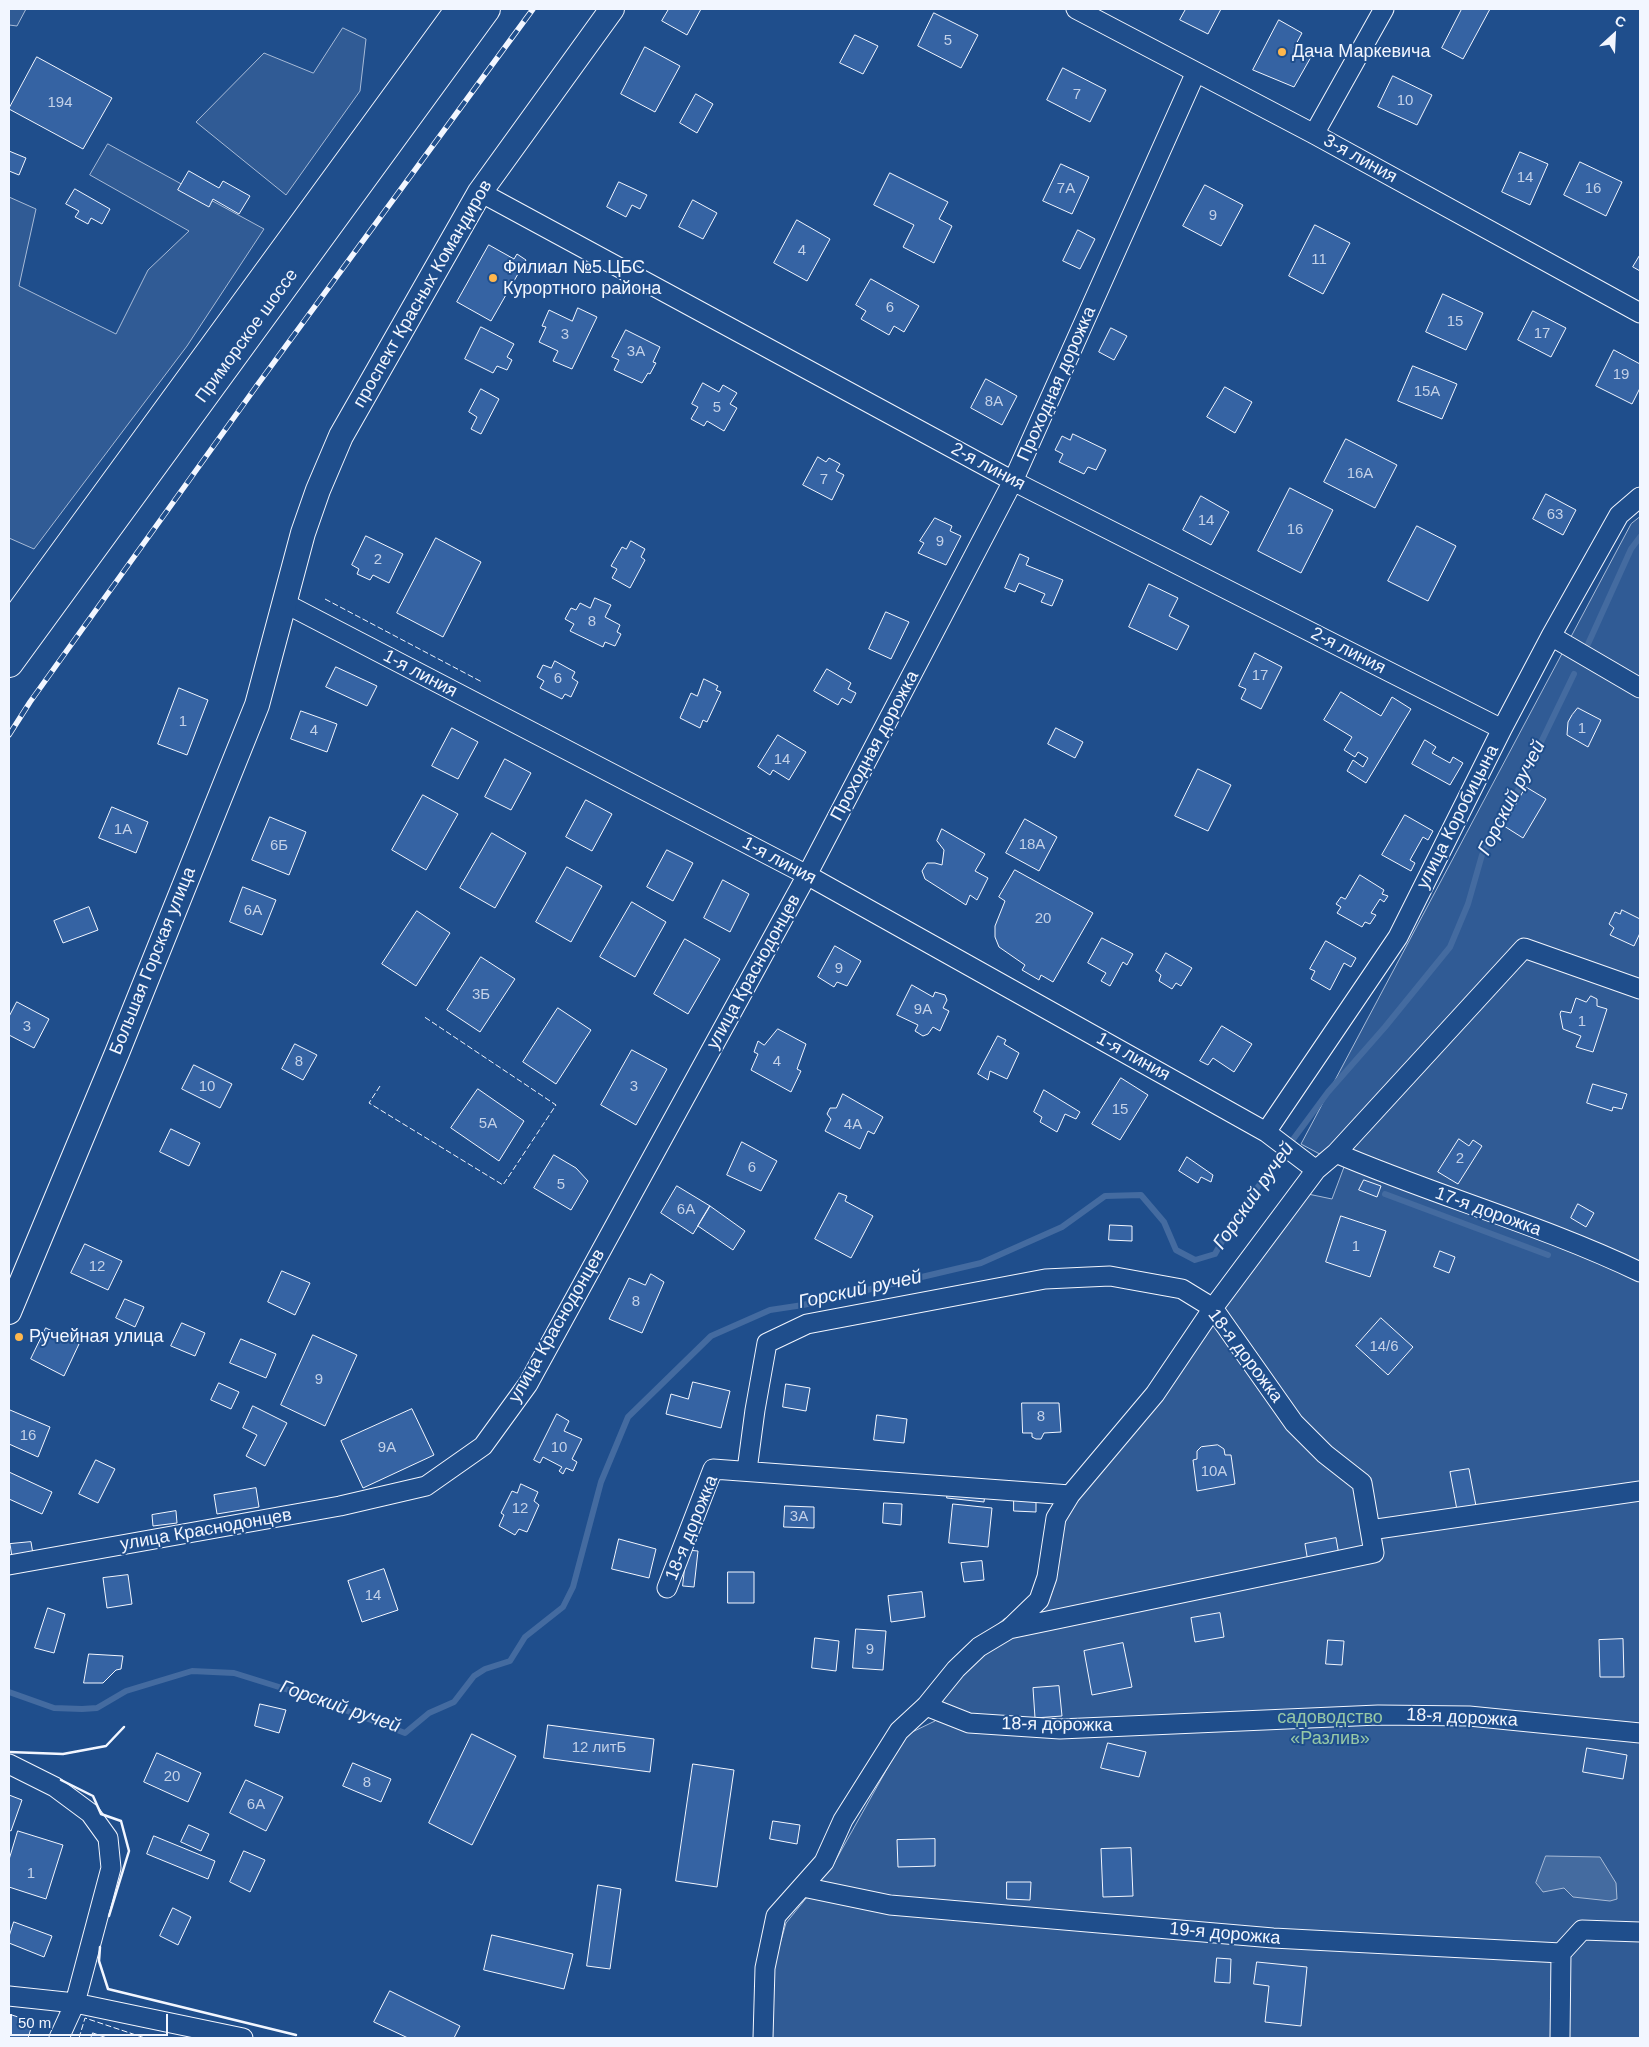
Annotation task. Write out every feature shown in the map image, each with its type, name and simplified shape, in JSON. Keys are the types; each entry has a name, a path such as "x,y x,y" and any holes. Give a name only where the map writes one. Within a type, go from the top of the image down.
{"highway":[{"name":"Приморское шоссе","path":"9,628 460,9"},
{"name":"Приморское шоссе","path":"9,663 486,9"}],"street":[{"name":"проспект Красных Командиров","path":"285,604 306,524 341,436 480,192 612,9"},
{"name":"3-я линия","path":"1076,9 1314,134 1640,313"},
{"path":"1314,134 1384,9"},
{"name":"Проходная дорожка","path":"807,875 1013,481 1196,72"},
{"name":"2-я линия","path":"480,192 1013,481 1502,730"},
{"name":"улица Коробицына","path":"1272,1137 1398,938 1502,730 1552,636 1619,516 1640,497"},
{"name":"1-я линия","path":"285,604 807,875 1272,1137 1316,1170"},
{"name":"Большая Горская улица","path":"9,1312 117,1053 257,705 285,604"},
{"path":"1552,636 1640,688"},
{"name":"улица Краснодонцев","path":"9,1565 340,1506 426,1486 483,1446 528,1384 807,875"},
{"path":"763,2038 765,1968 776,1916 824,1862 843,1820 899,1731 926,1706 956,1669 979,1647 1009,1629 1038,1600 1047,1576 1056,1518 1070,1494 1155,1394 1213,1308 1316,1170 1336,1153 1524,948 1640,989"},
{"name":"17-я дорожка","path":"1336,1153 1438,1194 1552,1235 1640,1272"},
{"name":"18-я дорожка","path":"747,1470 767,1343 807,1324 1045,1279 1110,1276 1182,1289 1213,1308 1294,1423 1326,1454 1362,1483 1374,1553 1009,1629"},
{"name":"18-я дорожка","path":"667,1588 713,1468 1070,1494"},
{"path":"1370,1530 1640,1491"},
{"name":"18-я дорожка","path":"926,1706 969,1724 1060,1729 1378,1715 1469,1716 1640,1732"},
{"path":"9,1764 55,1787 90,1813 108,1838 111,1868 74,2003 59,2038"},
{"name":"19-я дорожка","path":"803,1887 890,1905 919,1908 1273,1938 1561,1953"},
{"path":"1560,2038 1561,1953 1582,1930 1640,1932"},
{"path":"9,1996 74,2003 243,2038"}],"shaded area":[{"path":"9,9 26,9 17,26 9,25"},
{"path":"343,28 366,39 360,91 286,195 196,122 264,53 313,73"},
{"path":"108,144 264,229 187,346 34,549 9,538 9,197 36,209 19,286 116,334 148,270 189,231 90,175"},
{"name":"садоводство «Разлив»","path":"1640,517 1640,2038 771,2038 772,1972 786,1923 833,1865 906,1735 935,1721 954,1663 1004,1619 1049,1597 1066,1515 1170,1388 1248,1273 1308,1194 1332,1199 1344,1167 1301,1144 1631,524"},
{"path":"1546,1856 1600,1857 1616,1883 1617,1899 1610,1901 1573,1897 1564,1888 1543,1892 1536,1883"}],"building":[{"path":"669,9 701,9 687,35 662,21"},
{"path":"1186,9 1221,9 1208,34 1180,20"},
{"path":"1462,9 1490,9 1463,59 1442,48"},
{"path":"934,13 978,35 961,68 918,46"},
{"name":"Дача Маркевича","path":"1279,20 1302,33 1294,48 1311,57 1294,87 1253,70"},
{"path":"855,35 878,46 863,74 840,63"},
{"path":"645,47 680,66 655,112 621,94"},
{"path":"37,57 112,98 83,149 9,109"},
{"path":"1063,68 1106,90 1090,122 1047,100"},
{"path":"1393,76 1432,95 1417,125 1378,107"},
{"path":"696,94 713,104 697,133 680,123"},
{"path":"9,151 26,158 19,175 9,171"},
{"path":"1520,152 1548,164 1530,205 1502,192"},
{"path":"1580,162 1622,182 1606,216 1564,195"},
{"path":"1061,164 1089,177 1072,214 1043,201"},
{"path":"189,171 219,188 223,181 250,196 239,214 213,199 209,207 178,190"},
{"path":"890,173 948,202 939,219 952,226 934,263 903,247 914,225 874,205"},
{"path":"619,182 647,195 640,209 632,205 626,217 607,207"},
{"path":"1205,185 1243,205 1221,246 1183,226"},
{"path":"75,189 110,209 102,224 91,218 88,224 75,217 79,211 66,204"},
{"path":"693,200 717,213 703,239 679,227"},
{"path":"797,220 830,239 807,281 774,263"},
{"path":"1315,225 1350,243 1323,294 1289,276"},
{"path":"1078,230 1095,239 1080,269 1063,261"},
{"name":"Филиал №5 ЦБС Курортного района","path":"489,245 514,259 517,254 526,260 491,321 457,302"},
{"path":"1640,255 1640,271 1633,267"},
{"path":"871,279 919,306 904,332 894,326 889,335 861,319 866,311 856,305"},
{"path":"1443,294 1483,313 1466,350 1426,332"},
{"path":"578,308 597,317 572,369 553,361 558,351 539,342 546,327 542,326 549,310 572,321"},
{"path":"1533,311 1566,328 1551,357 1518,340"},
{"path":"481,327 514,344 507,357 512,360 507,370 497,366 493,373 465,359"},
{"path":"1111,328 1127,336 1114,360 1099,352"},
{"path":"626,330 660,347 653,362 656,363 642,383 614,370 619,360 612,357"},
{"path":"1614,350 1640,364 1640,388 1632,404 1596,386"},
{"path":"1413,366 1457,384 1442,419 1398,401"},
{"path":"986,379 1017,396 1002,425 971,408"},
{"path":"703,383 719,392 723,385 737,393 730,404 737,408 724,431 707,421 704,426 691,419 698,407 692,404"},
{"path":"1225,387 1252,402 1235,433 1207,417"},
{"path":"481,389 499,399 481,434 471,429 477,417 469,412"},
{"path":"1073,434 1106,450 1096,470 1088,467 1084,474 1059,462 1063,454 1055,450 1062,436 1070,440"},
{"path":"1346,439 1397,465 1375,508 1324,482"},
{"path":"818,457 826,462 829,458 840,464 836,471 844,475 832,500 803,485"},
{"path":"1290,488 1333,510 1301,573 1258,551"},
{"path":"1546,494 1576,510 1563,535 1533,519"},
{"path":"1201,496 1229,512 1211,545 1183,530"},
{"path":"935,518 952,526 950,531 961,536 946,565 918,553 924,543 920,541"},
{"path":"1417,526 1456,546 1428,601 1388,581"},
{"path":"366,536 403,554 389,583 373,575 370,580 357,574 359,569 352,565"},
{"path":"436,538 481,562 443,637 397,613"},
{"path":"631,541 645,549 641,557 645,560 630,588 612,578 617,569 611,566 622,547 626,549"},
{"path":"1020,554 1029,558 1026,565 1063,580 1052,606 1041,602 1045,594 1019,583 1015,592 1005,588"},
{"path":"1149,584 1178,598 1169,616 1189,626 1177,650 1129,627"},
{"path":"595,598 611,605 605,617 620,625 617,632 621,634 615,646 605,642 603,647 570,631 574,624 565,619 571,608 576,610 580,603 590,608"},
{"path":"886,612 909,622 891,659 869,649"},
{"path":"1255,653 1282,667 1261,709 1241,699 1246,689 1239,686"},
{"path":"555,661 575,672 572,678 578,682 571,697 565,694 562,699 540,688 544,681 537,677 543,665 551,668"},
{"path":"336,667 377,686 367,706 326,687"},
{"path":"827,669 851,683 848,689 856,693 851,703 842,698 838,705 814,691"},
{"path":"704,679 718,686 716,690 721,692 707,722 703,720 700,728 680,718 691,693 697,696"},
{"path":"179,688 208,700 187,755 158,744"},
{"path":"1341,692 1381,716 1392,697 1411,709 1366,783 1347,771 1353,760 1363,767 1368,758 1358,752 1355,757 1344,750 1352,737 1324,720"},
{"path":"1578,708 1601,720 1588,747 1567,735 1568,722"},
{"path":"301,711 337,724 327,752 291,739"},
{"path":"452,728 478,742 458,779 432,766"},
{"path":"1056,728 1083,742 1075,758 1048,744"},
{"path":"778,735 806,752 789,780 773,770 770,775 758,767"},
{"path":"1425,740 1436,747 1432,753 1450,763 1453,757 1463,763 1450,785 1412,764"},
{"path":"505,759 531,773 511,810 485,797"},
{"path":"1198,769 1231,785 1208,831 1175,816"},
{"path":"1526,787 1546,799 1523,838 1504,826"},
{"path":"423,795 458,814 426,870 392,850"},
{"path":"586,800 612,814 592,851 566,837"},
{"path":"112,807 148,822 136,853 99,838"},
{"path":"1405,815 1433,831 1428,840 1423,837 1410,860 1415,863 1411,871 1382,855"},
{"path":"270,817 306,832 289,875 252,860"},
{"path":"1025,819 1057,837 1039,871 1006,853"},
{"path":"942,829 985,854 975,871 988,878 977,900 970,895 966,905 925,879 922,871 927,863 942,865 944,850 937,841"},
{"path":"492,833 526,853 495,908 460,888"},
{"path":"667,850 693,863 673,901 647,887"},
{"path":"567,867 602,886 571,942 536,922"},
{"path":"1015,870 1093,913 1053,982 1041,975 1039,980 1022,970 1025,965 999,947 995,937 995,926 1005,901 999,897"},
{"path":"1360,875 1384,890 1382,894 1388,896 1384,902 1380,899 1371,913 1376,915 1370,924 1365,922 1362,927 1337,913 1341,907 1336,904 1341,897 1345,899"},
{"path":"723,880 749,894 730,932 704,918"},
{"path":"243,887 276,900 262,935 230,922"},
{"path":"632,902 666,922 635,977 600,957"},
{"path":"89,907 98,930 63,943 54,921"},
{"path":"1622,910 1640,919 1640,933 1634,946 1610,935 1614,928 1609,924 1615,912 1620,914"},
{"path":"417,911 450,933 416,986 382,964"},
{"path":"1102,938 1133,954 1127,965 1123,962 1110,986 1101,981 1106,973 1088,963"},
{"path":"685,939 720,959 688,1014 654,994"},
{"path":"1326,941 1356,958 1351,967 1344,963 1330,990 1311,979 1315,971 1310,969"},
{"path":"835,946 861,961 847,986 837,982 834,987 818,977"},
{"path":"1166,953 1192,968 1181,986 1176,983 1172,989 1159,981 1161,975 1156,971"},
{"path":"481,957 515,979 480,1032 447,1010"},
{"path":"912,985 933,997 935,992 945,995 947,1000 943,1008 949,1011 940,1031 933,1027 928,1034 923,1036 915,1031 918,1025 897,1015"},
{"path":"1591,996 1597,999 1597,1006 1607,1009 1593,1052 1576,1047 1581,1036 1563,1029 1560,1014 1561,1011 1571,1013 1576,998 1586,1002"},
{"path":"17,1002 49,1019 34,1048 9,1035 9,1017"},
{"path":"558,1008 591,1030 556,1084 523,1062"},
{"path":"1222,1026 1252,1044 1234,1072 1213,1058 1208,1065 1200,1061"},
{"path":"778,1029 806,1044 797,1069 801,1071 791,1092 751,1070 758,1054 754,1052 758,1041 764,1045"},
{"path":"998,1036 1006,1040 1004,1044 1019,1053 1007,1079 990,1071 988,1080 978,1074"},
{"path":"295,1044 317,1055 303,1080 282,1069"},
{"path":"632,1050 667,1069 636,1125 601,1105"},
{"path":"194,1065 232,1084 220,1108 182,1089"},
{"path":"1121,1078 1148,1095 1120,1140 1092,1124"},
{"path":"1593,1084 1627,1094 1622,1109 1613,1107 1612,1111 1587,1103"},
{"path":"478,1089 524,1121 499,1161 451,1128"},
{"path":"1044,1090 1080,1112 1076,1119 1065,1114 1057,1132 1040,1122 1042,1117 1034,1112"},
{"path":"843,1094 883,1117 874,1134 868,1131 860,1149 825,1131 831,1119 827,1114 830,1108 836,1108"},
{"path":"171,1129 200,1143 189,1166 160,1152"},
{"path":"1459,1139 1469,1146 1473,1140 1482,1146 1458,1184 1438,1172"},
{"path":"742,1142 777,1161 761,1191 727,1175"},
{"path":"554,1155 576,1168 588,1181 571,1210 534,1188"},
{"path":"1187,1157 1213,1175 1211,1182 1201,1177 1198,1183 1179,1171"},
{"path":"1364,1180 1381,1186 1377,1197 1359,1190"},
{"path":"677,1186 710,1206 693,1234 661,1213"},
{"path":"839,1193 847,1196 845,1201 873,1216 851,1258 815,1239"},
{"path":"1578,1204 1594,1213 1586,1227 1571,1218"},
{"path":"710,1206 745,1231 733,1250 698,1226"},
{"path":"1341,1216 1386,1231 1370,1277 1326,1262"},
{"path":"1110,1225 1132,1226 1132,1241 1109,1240"},
{"path":"85,1244 122,1261 108,1290 71,1273"},
{"path":"1440,1251 1455,1257 1449,1273 1434,1267"},
{"path":"282,1271 310,1283 295,1315 268,1302"},
{"path":"651,1274 664,1282 642,1333 609,1319 629,1278 645,1285"},
{"path":"125,1299 144,1307 135,1327 116,1318"},
{"path":"1381,1318 1413,1347 1388,1375 1356,1346"},
{"path":"182,1323 205,1333 195,1356 171,1346"},
{"path":"46,1328 79,1344 64,1376 31,1359"},
{"path":"313,1335 357,1355 325,1426 281,1405"},
{"path":"241,1339 276,1354 266,1378 230,1363"},
{"path":"693,1382 730,1391 721,1428 666,1414 671,1394 688,1399"},
{"path":"219,1383 239,1392 231,1409 211,1400"},
{"path":"786,1384 810,1388 806,1411 783,1407"},
{"path":"1022,1403 1059,1403 1061,1432 1044,1433 1041,1439 1032,1437 1032,1433 1023,1433"},
{"path":"253,1406 287,1423 265,1466 246,1456 257,1435 243,1428"},
{"path":"412,1409 434,1455 363,1488 341,1441"},
{"path":"10,1410 50,1427 38,1457 9,1444"},
{"path":"557,1414 569,1421 564,1431 582,1439 572,1459 577,1462 573,1471 566,1468 563,1474 559,1471 562,1467 543,1457 540,1463 534,1460"},
{"path":"877,1415 907,1419 904,1443 874,1440"},
{"path":"1218,1445 1224,1449 1225,1455 1231,1455 1235,1484 1197,1491 1193,1460 1197,1459 1197,1451 1201,1447"},
{"path":"96,1460 115,1469 98,1503 79,1494"},
{"path":"1469,1469 1476,1506 1457,1510 1450,1472"},
{"path":"9,1472 52,1492 42,1514 9,1499"},
{"path":"521,1484 538,1492 534,1501 539,1505 527,1532 519,1529 515,1535 499,1526 504,1515 501,1513 512,1491 517,1493"},
{"path":"256,1488 259,1507 217,1514 214,1495"},
{"path":"948,1488 985,1492 984,1502 947,1498"},
{"path":"1014,1496 1036,1497 1036,1512 1014,1511"},
{"path":"884,1503 902,1504 901,1525 883,1523"},
{"path":"953,1504 992,1508 988,1547 949,1543"},
{"path":"785,1506 814,1507 814,1528 784,1527"},
{"path":"176,1511 177,1523 153,1526 152,1515"},
{"path":"1336,1538 1339,1555 1308,1562 1305,1544"},
{"path":"619,1539 656,1549 649,1578 612,1569"},
{"path":"31,1542 33,1554 12,1557 10,1544"},
{"path":"687,1550 698,1551 694,1587 683,1586"},
{"path":"982,1561 984,1580 964,1582 961,1563"},
{"path":"384,1569 398,1610 362,1622 348,1581"},
{"path":"728,1572 754,1572 754,1603 728,1603"},
{"path":"128,1575 132,1604 107,1608 103,1578"},
{"path":"922,1592 925,1617 891,1622 888,1596"},
{"path":"48,1608 65,1614 54,1653 35,1648"},
{"path":"1220,1613 1224,1637 1195,1642 1191,1618"},
{"path":"856,1629 886,1631 883,1670 853,1668"},
{"path":"815,1638 839,1641 836,1671 812,1668"},
{"path":"1623,1639 1624,1677 1600,1677 1599,1640"},
{"path":"1328,1640 1344,1641 1342,1665 1326,1664"},
{"path":"1123,1643 1132,1687 1092,1695 1084,1651"},
{"path":"89,1654 123,1656 121,1669 116,1670 103,1683 84,1683"},
{"path":"1059,1686 1062,1716 1035,1718 1033,1688"},
{"path":"260,1704 286,1710 279,1733 255,1726"},
{"path":"548,1725 654,1739 650,1772 544,1758"},
{"path":"472,1734 516,1756 472,1845 429,1823"},
{"path":"1108,1743 1146,1752 1139,1777 1101,1768"},
{"path":"1587,1748 1627,1755 1623,1779 1583,1772"},
{"path":"157,1753 201,1773 188,1802 144,1782"},
{"path":"353,1763 391,1779 381,1802 343,1786"},
{"path":"693,1764 734,1770 717,1887 676,1881"},
{"path":"246,1780 283,1797 266,1831 230,1813"},
{"path":"9,1795 22,1800 11,1831 9,1830"},
{"path":"773,1821 800,1825 797,1844 770,1839"},
{"path":"189,1825 209,1834 201,1851 181,1842"},
{"path":"18,1831 63,1845 46,1899 9,1887 9,1860"},
{"path":"154,1836 215,1861 208,1879 147,1854"},
{"path":"935,1839 935,1866 898,1867 897,1840"},
{"path":"1131,1848 1133,1896 1103,1897 1101,1849"},
{"path":"244,1851 265,1860 250,1892 230,1882"},
{"path":"1007,1882 1031,1882 1030,1900 1007,1899"},
{"path":"598,1885 621,1889 610,1969 587,1966"},
{"path":"173,1908 191,1917 178,1945 160,1936"},
{"path":"14,1922 52,1936 44,1957 9,1943"},
{"path":"492,1935 573,1954 564,1989 484,1970"},
{"path":"1217,1958 1231,1959 1230,1983 1215,1982"},
{"path":"1257,1962 1307,1967 1301,2026 1265,2022 1269,1986 1254,1984"},
{"path":"390,1991 460,2026 454,2038 408,2038 374,2022"},
{"path":"9,2014 33,2022 28,2038 9,2038"},
{"path":"93,2033 107,2038 91,2038"}],"waterway":[{"name":"Горский ручей","path":"1588,644 1631,549 1640,537"},
{"name":"Горский ручей","path":"9,1692 54,1708 97,1708 126,1691 192,1671 234,1673 311,1697 405,1733 429,1713 454,1702 474,1676 485,1669 510,1661 525,1637 563,1607 573,1587 601,1482 628,1417 711,1336 770,1310 803,1305 981,1263 1062,1227 1105,1196 1141,1195 1164,1222 1176,1250 1195,1260 1215,1254 1235,1218 1328,1092 1385,1027 1450,947 1468,904 1482,855 1502,823 1574,674"},
{"path":"1385,1194 1548,1255"}],"railway":[{"path":"9,735 30,702 258,384 533,9"}],"fence":[{"path":"325,599 482,682"},
{"path":"380,1086 369,1103 503,1185 556,1105 423,1016"},
{"path":"79,2038 85,2018 145,2038"}],"wall":[{"path":"9,1752 63,1754 106,1746 124,1727"},
{"path":"61,1780 93,1796 101,1814 121,1821 129,1851 109,1916"},
{"path":"100,1947 99,1961 108,1989 296,2035"}],"place":[{"name":"Дача Маркевича","path":"1282,52"},
{"name":"Филиал №5 ЦБС Курортного района","path":"493,278"},
{"name":"Ручейная улица","path":"19,1337"}]}
